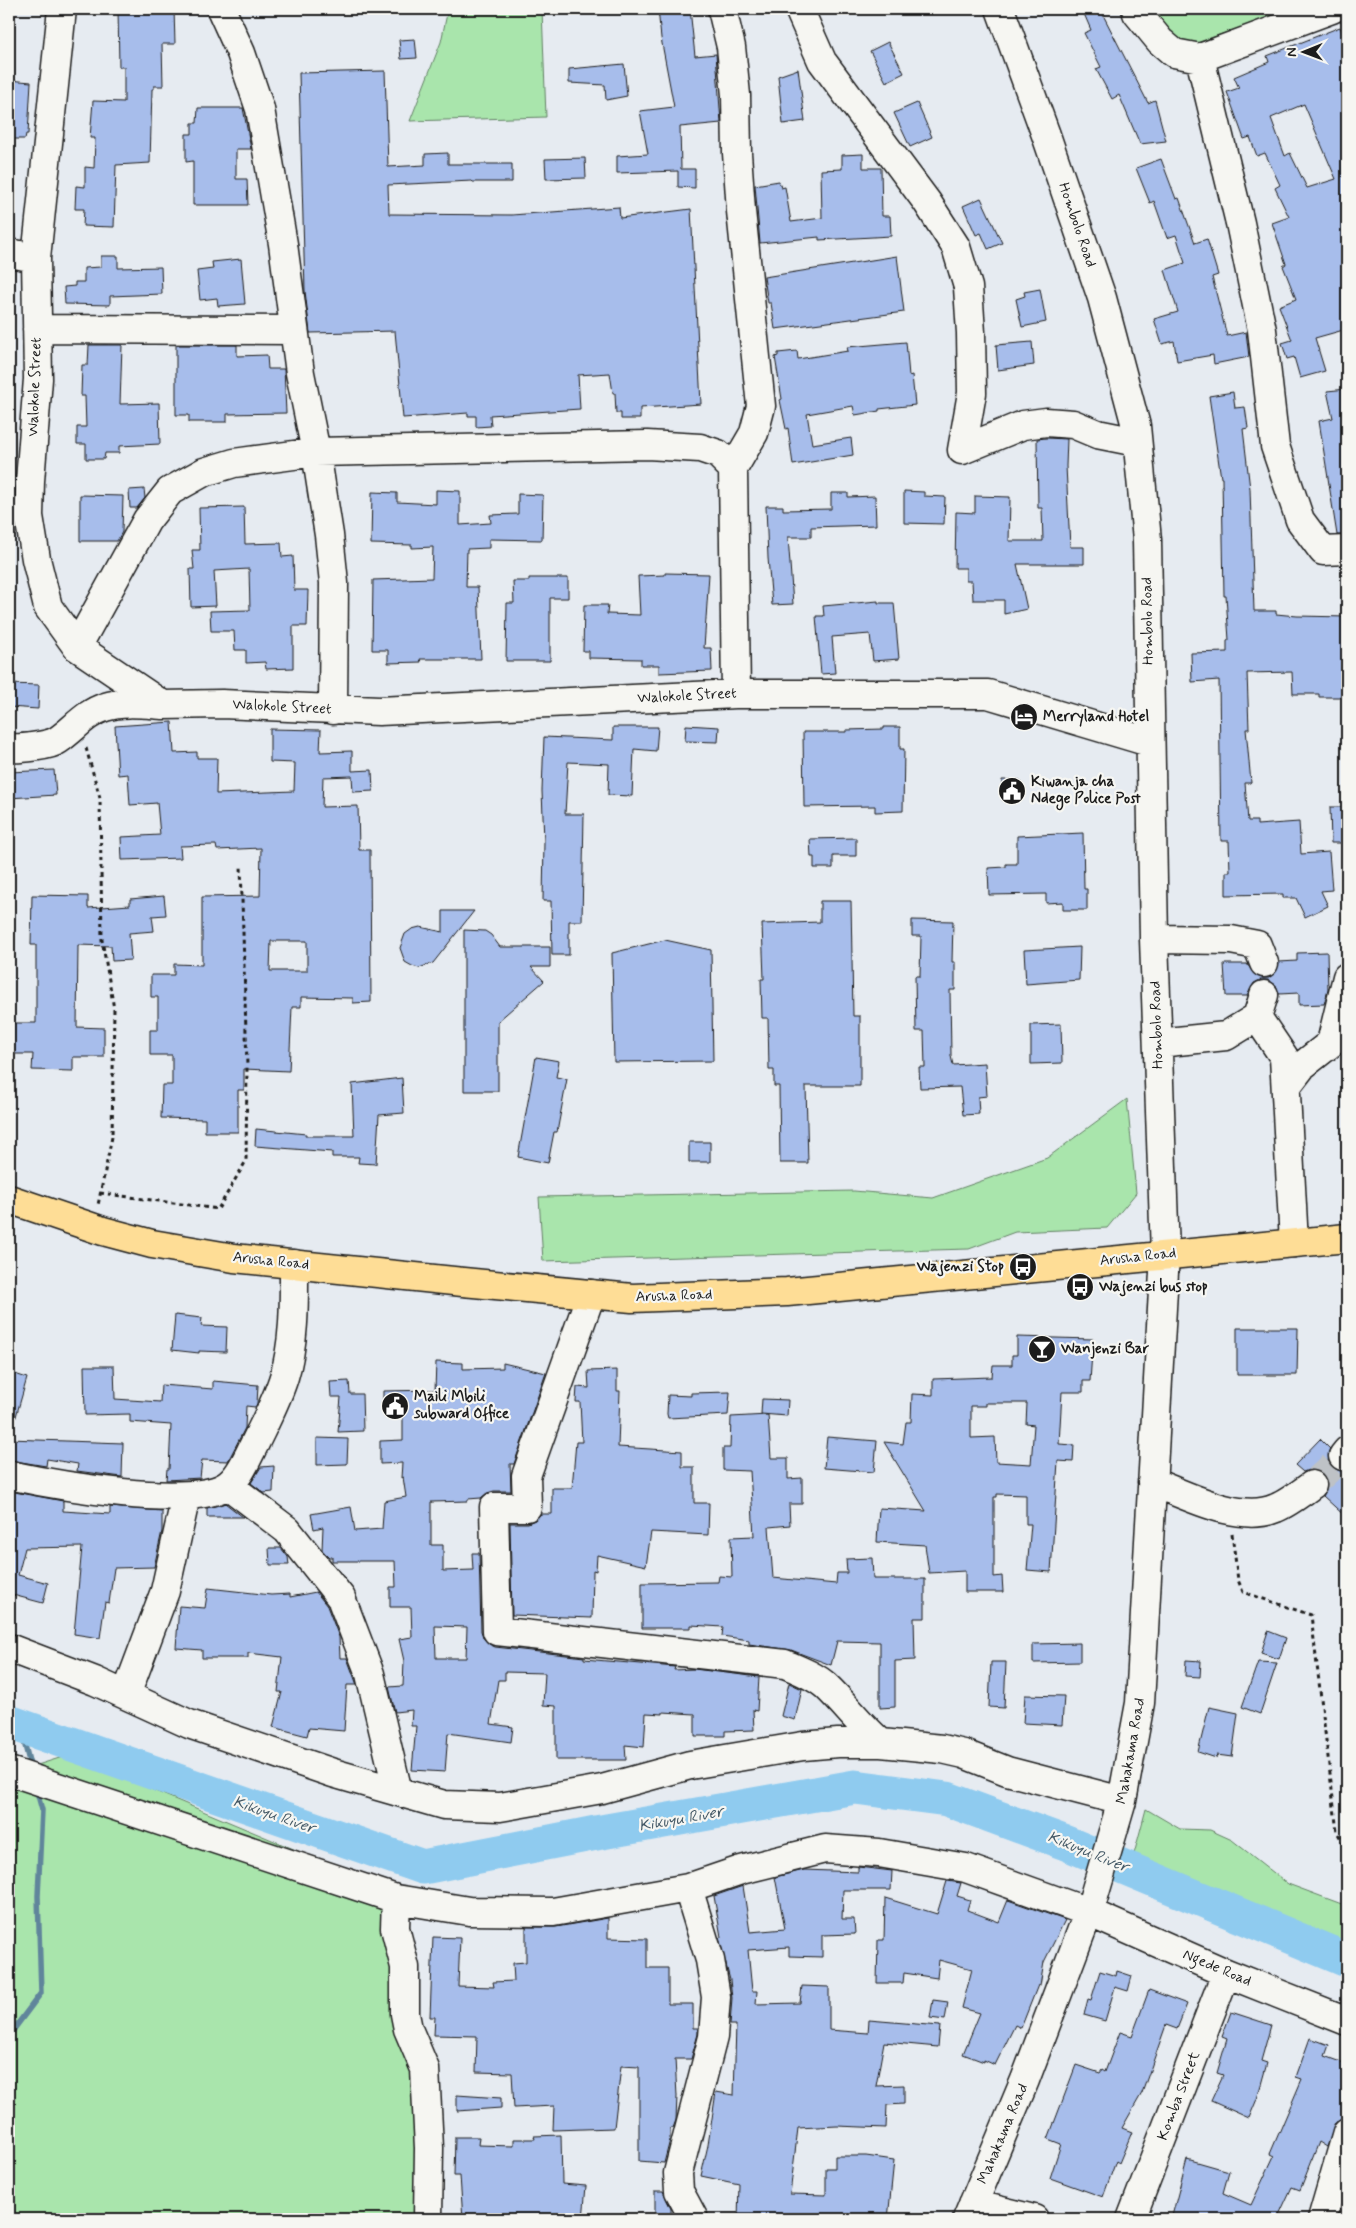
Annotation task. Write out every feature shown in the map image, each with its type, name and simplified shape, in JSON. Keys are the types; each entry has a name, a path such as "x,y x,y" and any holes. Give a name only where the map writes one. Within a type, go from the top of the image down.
{"highway":[{"name":"Arusha Road","path":"9,1199 152,1244 234,1258 632,1298 787,1292 1165,1254 1347,1238"}],"street":[{"name":"Walokole Street","path":"62,9 36,258 38,389 29,516 36,559 48,607 77,647 164,705 222,704 379,711 736,694 988,694 1149,742"},
{"path":"221,9 241,54 260,109 283,244 293,330 316,452 329,535 334,583 333,710"},
{"path":"722,9 731,46 736,96 737,154 741,211 761,406 754,434 733,469 736,694"},
{"path":"799,9 822,61 927,202 956,247 968,287 971,333 972,392 962,450 1024,425 1046,422 1073,424 1097,434 1137,442"},
{"name":"Hombolo Road","path":"1000,9 1102,298 1136,426 1147,540 1149,742 1165,1254"},
{"path":"1136,9 1137,13 1160,41 1174,53 1200,58 1332,9"},
{"path":"1200,58 1240,223 1262,330 1275,446 1300,520 1323,551 1347,550"},
{"path":"9,253 36,258"},
{"path":"37,329 293,330"},
{"path":"77,647 147,520 170,491 204,472 234,463 316,452 647,445 700,448 718,454 733,469"},
{"path":"9,748 56,742 92,712 107,706 128,704 164,705"},
{"path":"1154,939 1231,940 1257,945 1264,963"},
{"path":"1286,1087 1303,1065 1339,1046 1347,977"},
{"path":"1158,1044 1226,1036 1261,1006 1284,1057 1294,1243"},
{"name":"Mahakama Road","path":"970,2212 1026,2080 1090,1907 1120,1810 1140,1703 1165,1254"},
{"path":"9,1475 60,1486 124,1493 186,1496 212,1492 228,1485 238,1474 251,1450 284,1377 294,1311 294,1264"},
{"path":"591,1294 526,1476 527,1507 494,1507 497,1631 785,1664 806,1673 825,1685 865,1730 881,1743"},
{"path":"1152,1482 1229,1510 1260,1513 1276,1508 1312,1486"},
{"path":"228,1485 287,1530 341,1598 370,1674 398,1792"},
{"path":"126,1695 164,1591 186,1496"},
{"path":"9,1648 126,1695 189,1724 332,1773 444,1805 500,1807 602,1789 690,1765 803,1746 838,1743 881,1743 949,1751 1120,1810"},
{"name":"Ngede Road","path":"9,1772 396,1899 469,1911 553,1912 688,1888 741,1870 825,1849 879,1853 966,1868 1090,1907 1226,1973 1347,2021"},
{"path":"688,1888 710,1960 716,1997 713,2037 678,2172 680,2191 694,2219"},
{"path":"396,1899 395,1928 405,1967 405,2014 408,2029 425,2069 429,2148 428,2219"},
{"name":"Komba Street","path":"1132,2219 1226,1973"},
{"path":"1322,2219 1347,2134"},
{"path":"970,2212 1034,2219"}],"path":[{"path":"79,723 100,798 102,940 114,1009 112,1137 93,1227"},
{"path":"100,1193 218,1209 246,1161 247,1066 241,865"},
{"path":"1229,1510 1238,1580 1243,1592 1311,1615 1337,1832 1347,1849"}],"green space":[{"path":"448,9 542,9 546,117 410,121 441,42"},
{"path":"1148,9 1294,9 1182,48"},
{"path":"1127,1099 1136,1193 1107,1228 1015,1232 969,1249 543,1261 539,1197 854,1191 933,1198 1047,1158"},
{"path":"69,1755 401,1894 421,2219 9,2219 9,1774"},
{"path":"1146,1809 1180,1829 1210,1830 1232,1840 1288,1884 1347,1906 1347,1954 1133,1858"}],"building":[{"path":"118,9 174,9 175,44 162,44 163,86 154,86 154,89 152,89 150,163 116,165 114,227 83,226 84,209 75,209 76,186 85,187 85,167 94,168 95,138 90,138 93,101 124,102 124,67 119,67"},
{"path":"658,9 690,9 695,56 716,54 721,123 680,127 681,169 695,169 695,188 678,187 678,171 617,173 617,156 648,154 640,111 674,107 661,38"},
{"path":"1082,9 1100,9 1148,103 1155,100 1166,141 1140,144 1119,95 1112,99 1096,69 1101,67 1084,33 1091,30"},
{"path":"1340,27 1347,45 1347,329 1315,338 1325,371 1300,378 1294,357 1287,359 1282,343 1292,340 1279,306 1296,299 1283,266 1286,264 1272,223 1289,217 1275,188 1280,185 1265,153 1257,156 1250,137 1244,139 1227,92 1239,88 1234,77 1269,62 1267,56","holes":["1304,104 1336,179 1307,188 1290,153 1285,156 1271,118"]},
{"path":"415,39 417,58 401,59 399,40"},
{"path":"888,42 904,73 886,82 870,51"},
{"path":"624,64 627,96 606,100 605,85 569,83 569,69"},
{"path":"798,69 805,121 783,124 778,76"},
{"path":"385,71 388,167 425,165 425,154 448,153 448,164 512,164 512,182 472,181 388,185 389,214 512,215 619,207 620,218 691,209 701,404 640,408 640,419 621,419 621,413 616,413 615,393 613,393 610,373 578,375 580,409 490,415 491,426 476,427 476,416 468,416 468,413 403,418 395,331 310,333 305,291 299,73"},
{"path":"9,80 31,82 28,134 26,134 25,139 9,139"},
{"path":"917,103 932,137 910,147 894,113"},
{"path":"198,108 243,108 251,149 236,149 236,179 247,179 248,205 193,205 193,161 186,162 186,134 192,134 192,123 197,123"},
{"path":"863,154 863,168 881,168 882,216 890,216 891,236 819,240 819,237 760,243 755,185 779,181 781,188 785,187 791,222 822,218 821,170 842,169 842,155"},
{"path":"585,158 586,178 546,179 545,159"},
{"path":"1161,159 1176,199 1179,198 1195,243 1207,239 1218,275 1212,277 1227,336 1246,332 1249,357 1214,364 1213,355 1177,361 1174,341 1162,344 1154,319 1178,312 1165,270 1185,263 1176,235 1167,238 1154,201 1150,203 1136,168"},
{"path":"981,198 1002,243 988,249 981,233 976,235 963,206"},
{"path":"101,256 118,256 118,268 161,267 162,294 110,296 110,305 65,304 64,287 75,286 75,282 84,282 84,268 101,267"},
{"path":"897,256 904,312 775,329 764,277"},
{"path":"241,259 245,304 218,306 217,298 200,300 197,271 213,269 212,262"},
{"path":"1040,289 1046,322 1022,327 1016,299 1025,296 1024,292"},
{"path":"906,342 909,376 912,375 915,405 879,409 879,411 855,415 853,406 807,414 812,444 851,438 853,455 793,465 788,428 786,429 780,400 782,399 775,357 778,356 778,353 797,351 798,359 848,351 847,347"},
{"path":"1032,342 1034,365 998,370 996,345"},
{"path":"89,345 122,345 120,404 159,403 160,444 119,446 119,453 105,453 104,459 86,459 86,444 77,444 77,427 86,427 85,396 81,396 82,365 88,365"},
{"path":"176,345 237,345 237,356 267,355 268,369 284,369 286,413 227,414 227,422 189,422 189,415 176,415"},
{"path":"1347,389 1347,535 1337,535 1319,421 1333,418 1327,391"},
{"path":"1233,392 1235,408 1245,407 1248,428 1243,429 1250,489 1254,611 1276,611 1276,614 1297,616 1347,617 1347,697 1319,697 1319,694 1293,694 1292,672 1247,673 1249,729 1246,729 1251,783 1245,783 1248,821 1257,821 1257,825 1299,822 1301,854 1329,852 1332,890 1321,891 1328,906 1305,917 1296,898 1283,898 1283,894 1226,895 1226,872 1230,872 1229,841 1221,841 1219,680 1192,682 1191,653 1227,652 1227,641 1229,640 1226,596 1224,596 1222,478 1209,396"},
{"path":"1037,439 1067,439 1066,466 1070,547 1084,547 1084,564 1017,564 1027,609 1004,614 1004,600 973,600 972,581 966,581 966,568 955,568 956,512 975,513 975,496 1010,497 1009,541 1043,541 1042,508 1038,508"},
{"path":"144,489 145,498 137,508 130,508 129,490"},
{"path":"436,490 460,491 460,525 491,523 490,515 518,514 518,494 543,495 542,540 489,539 489,548 467,549 466,587 478,587 481,659 420,659 421,662 388,663 388,650 372,650 373,580 432,578 433,547 412,548 412,545 371,544 372,492 397,493 397,502 436,504"},
{"path":"904,491 924,492 924,496 945,497 944,524 904,523"},
{"path":"831,493 848,493 848,497 875,496 876,525 811,527 811,537 788,537 793,604 772,605 766,506 783,506 783,510 831,509"},
{"path":"80,495 123,496 122,532 117,541 80,541"},
{"path":"244,507 245,544 281,543 282,557 293,556 294,590 308,590 307,626 293,626 293,668 266,669 265,662 246,663 246,650 235,650 234,631 211,631 210,611 250,610 249,569 214,571 216,606 191,607 190,569 194,569 192,550 200,550 199,508"},
{"path":"665,573 709,574 704,648 711,648 712,671 659,673 659,665 641,665 641,659 589,658 589,651 583,651 584,605 608,605 607,614 640,615 638,576 665,575"},
{"path":"529,578 568,578 568,598 550,598 550,661 506,661 507,603 514,603 513,581 529,581"},
{"path":"878,601 878,603 894,603 899,659 873,661 870,634 832,637 835,673 821,674 816,616 824,616 823,606"},
{"path":"9,684 39,685 38,709 9,707"},
{"path":"172,722 174,753 197,752 197,758 217,758 216,794 294,791 295,763 270,762 270,729 321,730 320,752 352,751 352,771 372,770 373,791 353,792 352,776 323,777 322,807 358,806 359,850 370,850 371,1002 353,1003 353,998 301,997 301,1007 292,1007 289,1071 244,1069 244,1090 238,1090 238,1132 205,1132 205,1119 161,1118 162,1085 172,1085 172,1055 150,1055 150,1030 158,1030 158,997 151,997 151,975 174,975 174,964 202,965 202,897 260,896 261,848 217,850 216,845 180,846 181,858 122,860 121,837 160,835 157,803 130,805 128,774 118,775 115,726","holes":["271,941 307,941 307,971 270,971"]},
{"path":"686,725 719,727 718,742 685,741"},
{"path":"613,727 658,727 656,751 634,749 632,796 608,795 609,764 568,762 565,814 584,814 582,921 569,921 569,955 552,955 551,901 543,901 544,841 542,791 544,737 613,740"},
{"path":"884,727 900,727 900,749 904,749 903,811 875,812 875,806 804,807 803,732 846,732 846,730 884,729"},
{"path":"54,770 56,795 9,798 9,772"},
{"path":"1002,780 1020,780 1021,800 1002,800"},
{"path":"1330,807 1347,807 1347,843 1331,843"},
{"path":"1083,833 1084,889 1087,889 1087,910 1063,910 1063,902 1046,903 1046,894 989,895 988,868 1006,867 1006,864 1017,864 1017,836"},
{"path":"856,838 856,856 833,856 833,868 814,868 814,857 811,857 810,839"},
{"path":"32,895 88,896 88,908 130,905 130,899 164,896 166,915 152,916 154,931 129,933 131,960 112,961 111,946 78,945 77,1027 104,1028 104,1057 73,1057 73,1071 32,1070 33,1054 9,1054 9,1023 36,1023 36,945 31,945"},
{"path":"820,901 851,901 853,1016 860,1016 860,1086 806,1086 808,1163 780,1163 779,1086 774,1086 774,1070 769,1070 768,1018 762,1018 761,979 764,979 762,924 820,922"},
{"path":"443,911 474,911 433,963 419,968 405,962 400,948 405,934 412,929 420,927 443,932"},
{"path":"912,920 953,921 952,962 955,962 955,990 950,990 951,1056 953,1065 985,1063 987,1096 978,1097 979,1114 963,1115 960,1087 920,1088 919,1067 925,1067 924,1031 916,1031 915,976 920,976 921,936 912,936"},
{"path":"464,930 485,931 491,935 500,947 550,947 550,967 531,967 544,981 498,1021 498,1091 464,1091"},
{"path":"665,940 711,950 713,1061 614,1062 612,953"},
{"path":"1080,947 1079,980 1026,984 1024,950"},
{"path":"1327,952 1328,990 1324,1004 1299,1005 1299,993 1279,994 1276,985 1268,980 1260,980 1254,983 1247,996 1226,996 1224,964 1247,964 1255,975 1269,978 1276,972 1279,962 1297,961 1297,953"},
{"path":"1061,1024 1062,1063 1031,1064 1031,1025"},
{"path":"536,1057 559,1061 556,1077 567,1079 557,1132 554,1132 548,1163 518,1157"},
{"path":"402,1078 404,1113 379,1115 376,1164 358,1163 359,1157 332,1157 332,1152 255,1146 256,1129 306,1134 306,1136 354,1136 352,1084"},
{"path":"689,1142 710,1142 710,1162 689,1162"},
{"path":"175,1315 202,1318 201,1326 227,1327 226,1352 199,1351 199,1353 172,1350"},
{"path":"1237,1328 1298,1328 1297,1375 1237,1375"},
{"path":"1017,1337 1093,1339 1090,1381 1083,1381 1083,1392 1062,1392 1059,1444 1074,1445 1073,1462 1058,1461 1051,1572 1027,1570 1031,1524 1026,1524 1026,1495 997,1494 997,1497 994,1497 994,1577 1002,1576 1003,1592 965,1592 965,1571 929,1573 925,1545 877,1542 879,1508 926,1511 884,1442 903,1444 906,1422 911,1422 912,1394 933,1395 933,1379 992,1377 993,1365 1012,1365 1012,1355 1017,1355","holes":["986,1403 1027,1403 1026,1424 1034,1425 1031,1464 996,1462 995,1437 971,1438 971,1406 986,1406"]},
{"path":"436,1362 463,1363 463,1369 503,1368 503,1363 546,1373 514,1464 510,1464 511,1491 494,1491 487,1493 481,1498 468,1499 468,1501 431,1502 431,1545 443,1545 443,1571 473,1570 472,1553 479,1553 481,1631 484,1639 495,1647 584,1657 584,1659 675,1667 674,1670 694,1669 759,1677 757,1711 753,1710 754,1730 725,1731 725,1736 695,1736 695,1714 646,1713 644,1747 625,1745 626,1760 556,1760 556,1706 543,1705 545,1673 505,1672 505,1680 498,1680 491,1724 513,1727 511,1742 448,1733 445,1772 412,1770 416,1726 411,1726 412,1710 395,1712 389,1687 403,1686 404,1661 399,1639 412,1637 411,1607 390,1607 390,1587 396,1587 395,1561 332,1561 332,1557 329,1557 322,1550 323,1527 314,1529 311,1514 351,1507 355,1531 382,1529 384,1501 406,1497 403,1477 401,1478 402,1463 380,1464 380,1441 403,1440 403,1406 383,1406 383,1391 435,1390","holes":["435,1626 467,1627 466,1658 436,1658"]},
{"path":"84,1366 114,1366 115,1399 160,1402 161,1385 213,1389 213,1381 258,1385 257,1404 255,1407 246,1406 245,1428 228,1461 202,1460 200,1478 166,1480 167,1469 169,1469 171,1425 130,1422 130,1414 85,1415"},
{"path":"617,1370 617,1391 620,1391 618,1447 682,1451 682,1467 694,1467 694,1503 709,1503 708,1535 651,1532 646,1566 597,1555 596,1571 593,1570 592,1618 512,1615 510,1523 528,1523 535,1520 541,1514 552,1514 552,1488 572,1488 576,1442 582,1442 580,1402 576,1402 577,1387 589,1388 588,1371"},
{"path":"9,1372 27,1378 13,1427 9,1426"},
{"path":"349,1381 350,1394 362,1394 363,1431 338,1432 341,1397 331,1397 330,1382"},
{"path":"730,1392 728,1415 668,1418 668,1395 691,1396 691,1393"},
{"path":"762,1399 788,1400 787,1416 761,1414"},
{"path":"768,1415 771,1458 788,1458 788,1479 802,1478 802,1504 789,1504 790,1525 769,1527 773,1578 836,1584 837,1573 847,1573 846,1559 872,1558 873,1579 925,1579 925,1618 914,1618 915,1660 895,1661 895,1707 880,1708 880,1642 837,1641 831,1665 791,1650 749,1644 749,1640 722,1636 723,1627 691,1625 691,1628 642,1628 642,1583 718,1582 719,1576 732,1577 731,1537 754,1536 750,1471 723,1470 723,1448 730,1448 731,1417"},
{"path":"827,1437 877,1441 874,1472 824,1468"},
{"path":"317,1438 348,1439 347,1464 317,1465"},
{"path":"9,1439 123,1443 122,1477 77,1471 78,1464 47,1459 46,1466 9,1460"},
{"path":"1320,1439 1330,1449 1328,1461 1333,1468 1347,1471 1347,1518 1323,1496 1328,1484 1324,1475 1319,1471 1311,1469 1303,1472 1295,1465"},
{"path":"274,1466 273,1492 264,1493 251,1483 261,1467"},
{"path":"9,1491 63,1501 63,1511 110,1514 110,1507 162,1511 162,1531 154,1567 114,1568 109,1603 105,1602 100,1638 74,1634 82,1547 25,1548 18,1575 48,1583 43,1603 9,1594"},
{"path":"225,1503 243,1517 207,1517 207,1508"},
{"path":"269,1548 281,1548 288,1557 289,1565 270,1565"},
{"path":"208,1588 271,1595 290,1594 290,1597 316,1592 327,1606 339,1637 340,1658 347,1658 357,1685 347,1685 344,1731 309,1728 307,1736 273,1727 282,1692 278,1692 282,1657 248,1653 248,1658 202,1658 202,1650 176,1648 179,1606 205,1608"},
{"path":"1268,1631 1286,1638 1279,1659 1261,1653"},
{"path":"1080,1643 1080,1662 1033,1663 1033,1644"},
{"path":"1186,1660 1201,1661 1200,1677 1185,1676"},
{"path":"991,1662 1006,1662 1004,1708 989,1707"},
{"path":"1258,1662 1277,1663 1260,1714 1242,1707"},
{"path":"789,1683 802,1689 795,1720 781,1716"},
{"path":"1025,1695 1064,1696 1062,1725 1023,1723"},
{"path":"1209,1707 1238,1713 1232,1757 1217,1755 1216,1758 1198,1752"},
{"path":"858,1867 892,1871 891,1890 843,1890 842,1919 854,1919 855,1934 822,1935 822,1957 789,1956 789,1947 748,1950 752,1991 757,1991 756,2004 800,2003 802,1986 829,1987 829,2030 868,2033 869,2020 940,2026 938,2047 884,2042 876,2086 904,2085 904,2104 887,2105 886,2128 837,2126 798,2128 790,2194 826,2195 826,2168 835,2168 835,2156 866,2156 894,2160 888,2219 738,2219 739,2184 701,2176 716,2092 734,2095 736,2025 730,2025 732,1998 730,1980 719,1938 721,1937 714,1896 743,1886 750,1932 785,1929 775,1877 804,1870 858,1872"},
{"path":"947,1881 961,1883 957,1896 970,1900 967,1910 999,1922 1008,1900 1065,1920 1044,1962 1040,1986 1038,1985 1021,2028 1015,2025 995,2065 963,2054 980,2013 962,2008 972,1969 939,1960 937,1978 904,1973 903,1983 877,1983 878,1940 884,1940 885,1898 937,1914"},
{"path":"608,1918 608,1938 647,1939 647,1968 668,1968 668,2004 693,2004 693,2028 698,2028 698,2034 691,2059 675,2059 676,2120 673,2128 670,2128 670,2140 664,2163 639,2161 639,2067 621,2066 614,2128 553,2130 554,2106 514,2108 512,2073 476,2072 477,2036 434,2035 435,2017 430,2017 433,1937 460,1938 458,1986 494,1987 493,1982 514,1981 513,1963 526,1962 526,1927 556,1927"},
{"path":"1100,1971 1116,1976 1117,1971 1132,1976 1128,1991 1115,1987 1105,2021 1084,2015 1088,1999 1091,2000"},
{"path":"1149,1990 1187,2004 1177,2029 1166,2025 1142,2093 1122,2128 1132,2132 1119,2163 1116,2161 1103,2197 1050,2178 1061,2144 1048,2139 1076,2065 1100,2073 1102,2070 1105,2072 1120,2032 1132,2036"},
{"path":"933,2000 948,2002 945,2020 930,2018"},
{"path":"1231,2012 1271,2025 1261,2061 1267,2063 1257,2099 1249,2118 1211,2101 1223,2075 1217,2073 1227,2039 1222,2037"},
{"path":"1310,2038 1329,2045 1325,2056 1347,2064 1347,2090 1343,2102 1347,2104 1347,2118 1336,2122 1327,2147 1319,2142 1300,2190 1292,2187 1278,2217 1283,2219 1180,2219 1172,2216 1187,2159 1229,2171 1223,2193 1251,2205 1274,2156 1270,2154 1302,2079 1296,2077"},
{"path":"457,2095 501,2098 501,2108 457,2111"},
{"path":"561,2135 562,2184 586,2186 583,2219 463,2219 460,2176 454,2176 455,2137 479,2137 478,2145 514,2146 514,2139 535,2139 534,2136"},
{"path":"655,2191 663,2191 671,2209 671,2219 655,2219"}],"waterway":[{"name":"Kikuyu River","path":"9,1722 423,1867 596,1833 855,1787 947,1799 1066,1843 1347,1960"},
{"path":"20,1726 31,1769"},
{"path":"9,2042 11,2033 41,1993 38,1896 42,1810 36,1788"}],"tunnel":[{"path":"1312,1485 1343,1456"}],"place":[{"name":"Merryland Hotel","path":"1024,717"},
{"name":"Kiwanja cha Ndege Police Post","path":"1012,791"},
{"name":"Wajenzi Stop","path":"1023,1267"},
{"name":"Wajenzi bus stop","path":"1080,1287"},
{"name":"Wanjenzi Bar","path":"1042,1349"},
{"name":"Maili Mbili subward Office","path":"395,1406"}]}
